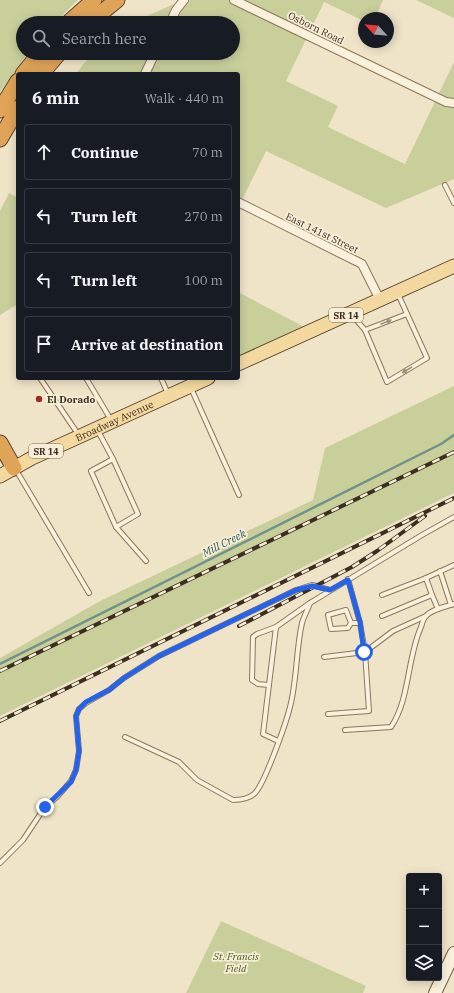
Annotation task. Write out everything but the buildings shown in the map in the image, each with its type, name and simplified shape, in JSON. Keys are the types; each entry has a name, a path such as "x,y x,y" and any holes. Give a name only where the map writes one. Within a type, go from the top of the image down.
{"highway":[{"path":"76,16 94,0"},
{"path":"98,16 117,0"},
{"path":"25,72 34,60"},
{"path":"43,72 53,60"},
{"path":"0,110 16,84"},
{"path":"0,139 16,111"},
{"path":"0,443 14,468"},
{"path":"0,455 14,468"}],"main road":[{"name":"SR 14","path":"240,363 454,266"},
{"name":"Broadway Avenue","path":"0,476 32,458 204,380"}],"street":[{"path":"173,16 184,0"},
{"name":"Osborn Road","path":"234,0 446,102 454,103"},
{"path":"146,72 152,60"},
{"name":"East 141st Street","path":"240,203 362,264 380,300"},
{"path":"435,993 454,953"}],"lane":[{"path":"445,185 454,203"},
{"path":"351,313 365,330 387,382 427,358 397,292"},
{"path":"365,330 407,314"},
{"path":"41,380 79,436"},
{"path":"87,380 112,422"},
{"path":"161,380 169,396"},
{"path":"190,386 239,494"},
{"path":"97,428 138,514 116,527"},
{"path":"113,459 91,470 116,527 146,561"},
{"path":"14,468 89,593"},
{"path":"269,685 258,684 252,680 253,638 257,634 276,627 330,590 454,517"},
{"path":"382,595 426,578 454,565"},
{"path":"324,657 364,652 393,631 438,609 452,605 440,571"},
{"path":"426,578 438,609"},
{"path":"328,714 369,711 360,622 348,580"},
{"path":"0,863 23,840 45,807 71,782 76,770 79,751 76,716 79,709 86,702 109,690 124,678 159,656 296,590 312,586 330,590"},
{"path":"382,616 432,595"},
{"path":"125,737 179,762 197,780 233,800 239,800 253,795 258,789 290,707 302,622 310,603"},
{"path":"352,623 346,610 328,615 331,629 348,628 352,623 360,622"},
{"path":"345,730 391,727 397,719 416,637 426,616"},
{"path":"276,627 263,734 278,741"}],"green space":[{"path":"0,0 78,0 61,16 16,16 16,60 23,60 0,92"},
{"path":"183,0 383,0 378,12 358,12 358,18 324,2 286,81 338,106 328,127 405,164 454,62 454,179 386,208 266,151 240,204 240,72 77,72 88,60 240,60 240,16 147,16"},
{"path":"416,0 454,0 454,18"},
{"path":"9,193 16,197 16,305 0,315 0,211"},
{"path":"240,293 312,331 240,363"},
{"path":"454,386 454,493 0,716 0,658 100,601 313,500 325,448"},
{"name":"St. Francis Field","path":"221,921 366,986 363,993 186,993"}],"waterway":[{"name":"Mill Creek","path":"0,664 441,444 454,435"}],"railway":[{"path":"0,671 454,452"},
{"path":"0,721 454,498"},
{"path":"239,626 352,567 377,551 425,516"}],"place":[{"name":"El Dorado","path":"39,399"}],"route":[{"path":"45,807 71,782 76,770 79,751 76,716 79,709 86,702 109,690 124,678 159,656 296,590 312,586 330,590 348,580 360,622 364,652"}]}
